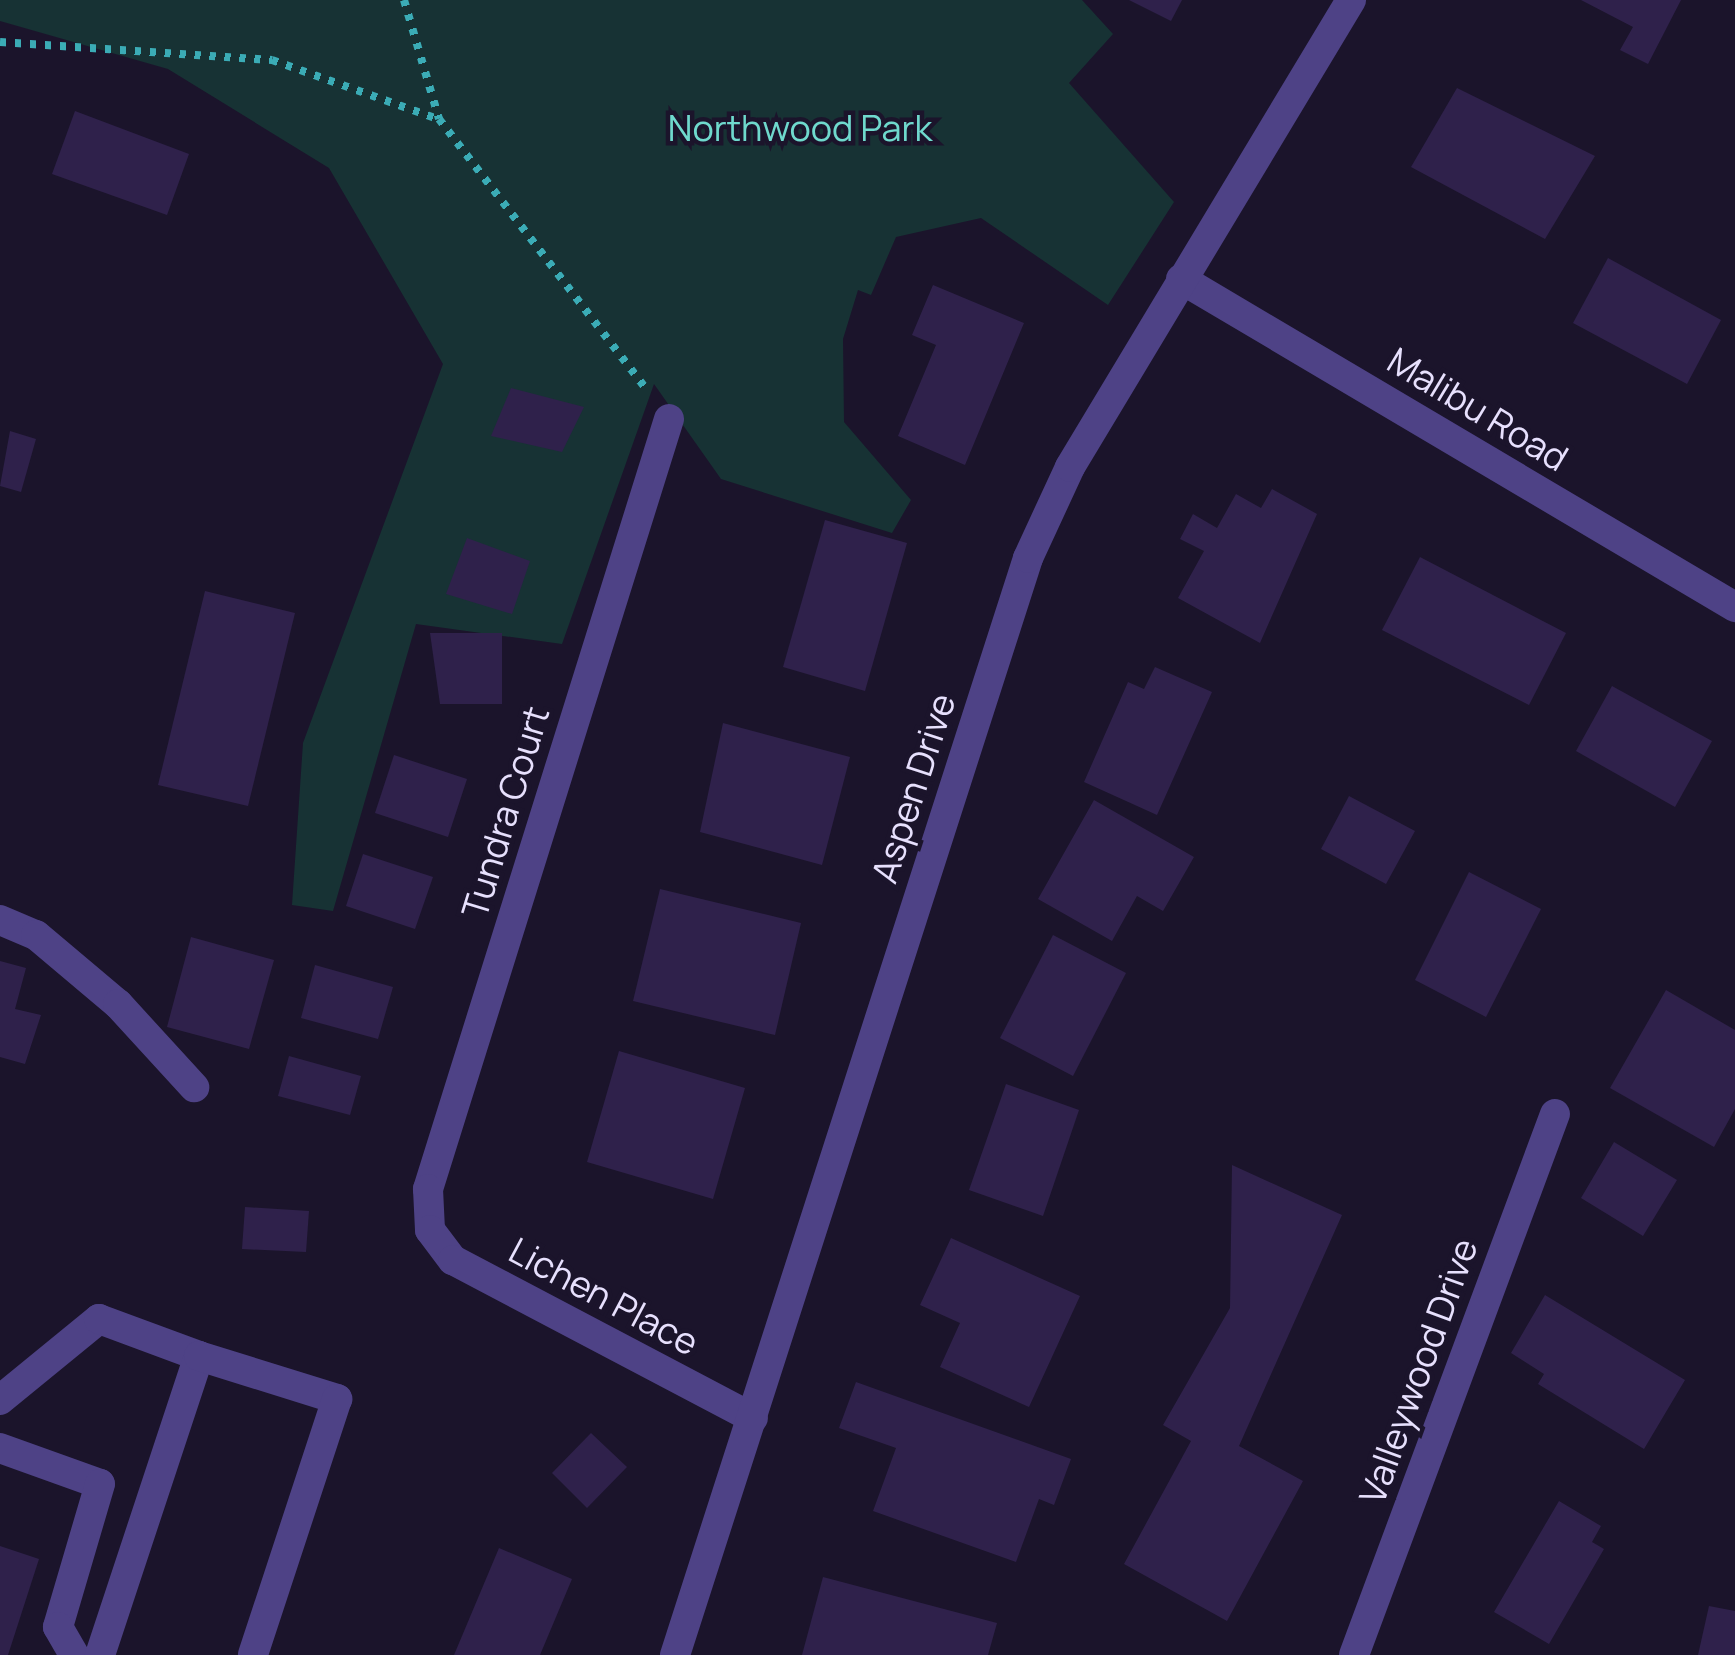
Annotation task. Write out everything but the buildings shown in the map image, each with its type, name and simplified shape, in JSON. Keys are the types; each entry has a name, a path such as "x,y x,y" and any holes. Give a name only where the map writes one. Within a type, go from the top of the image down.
{"street":[{"name":"Aspen Drive","path":"675,1655 1028,558 1181,279 1351,0"},
{"name":"Malibu Road","path":"1181,279 1735,607"},
{"name":"Tundra Court","path":"430,1230 428,1189 669,419"},
{"path":"0,920 36,935 118,1004 194,1088"},
{"name":"Valleywood Drive","path":"1354,1655 1556,1114"},
{"name":"Lichen Place","path":"430,1230 453,1260 753,1418"},
{"path":"0,1400 99,1319 337,1399 253,1655"},
{"path":"100,1655 200,1356"},
{"path":"0,1448 100,1484 53,1641 74,1655"}],"path":[{"path":"404,0 440,119 669,419"},
{"path":"0,42 272,60 440,119"}],"green space":[{"name":"Northwood Park","path":"0,0 1082,0 1113,34 1069,83 1174,202 1108,305 981,218 896,237 871,295 858,290 843,339 844,422 911,500 892,533 721,479 654,384 562,644 416,624 333,911 292,905 303,743 443,364 329,168 168,69 0,21"}]}
